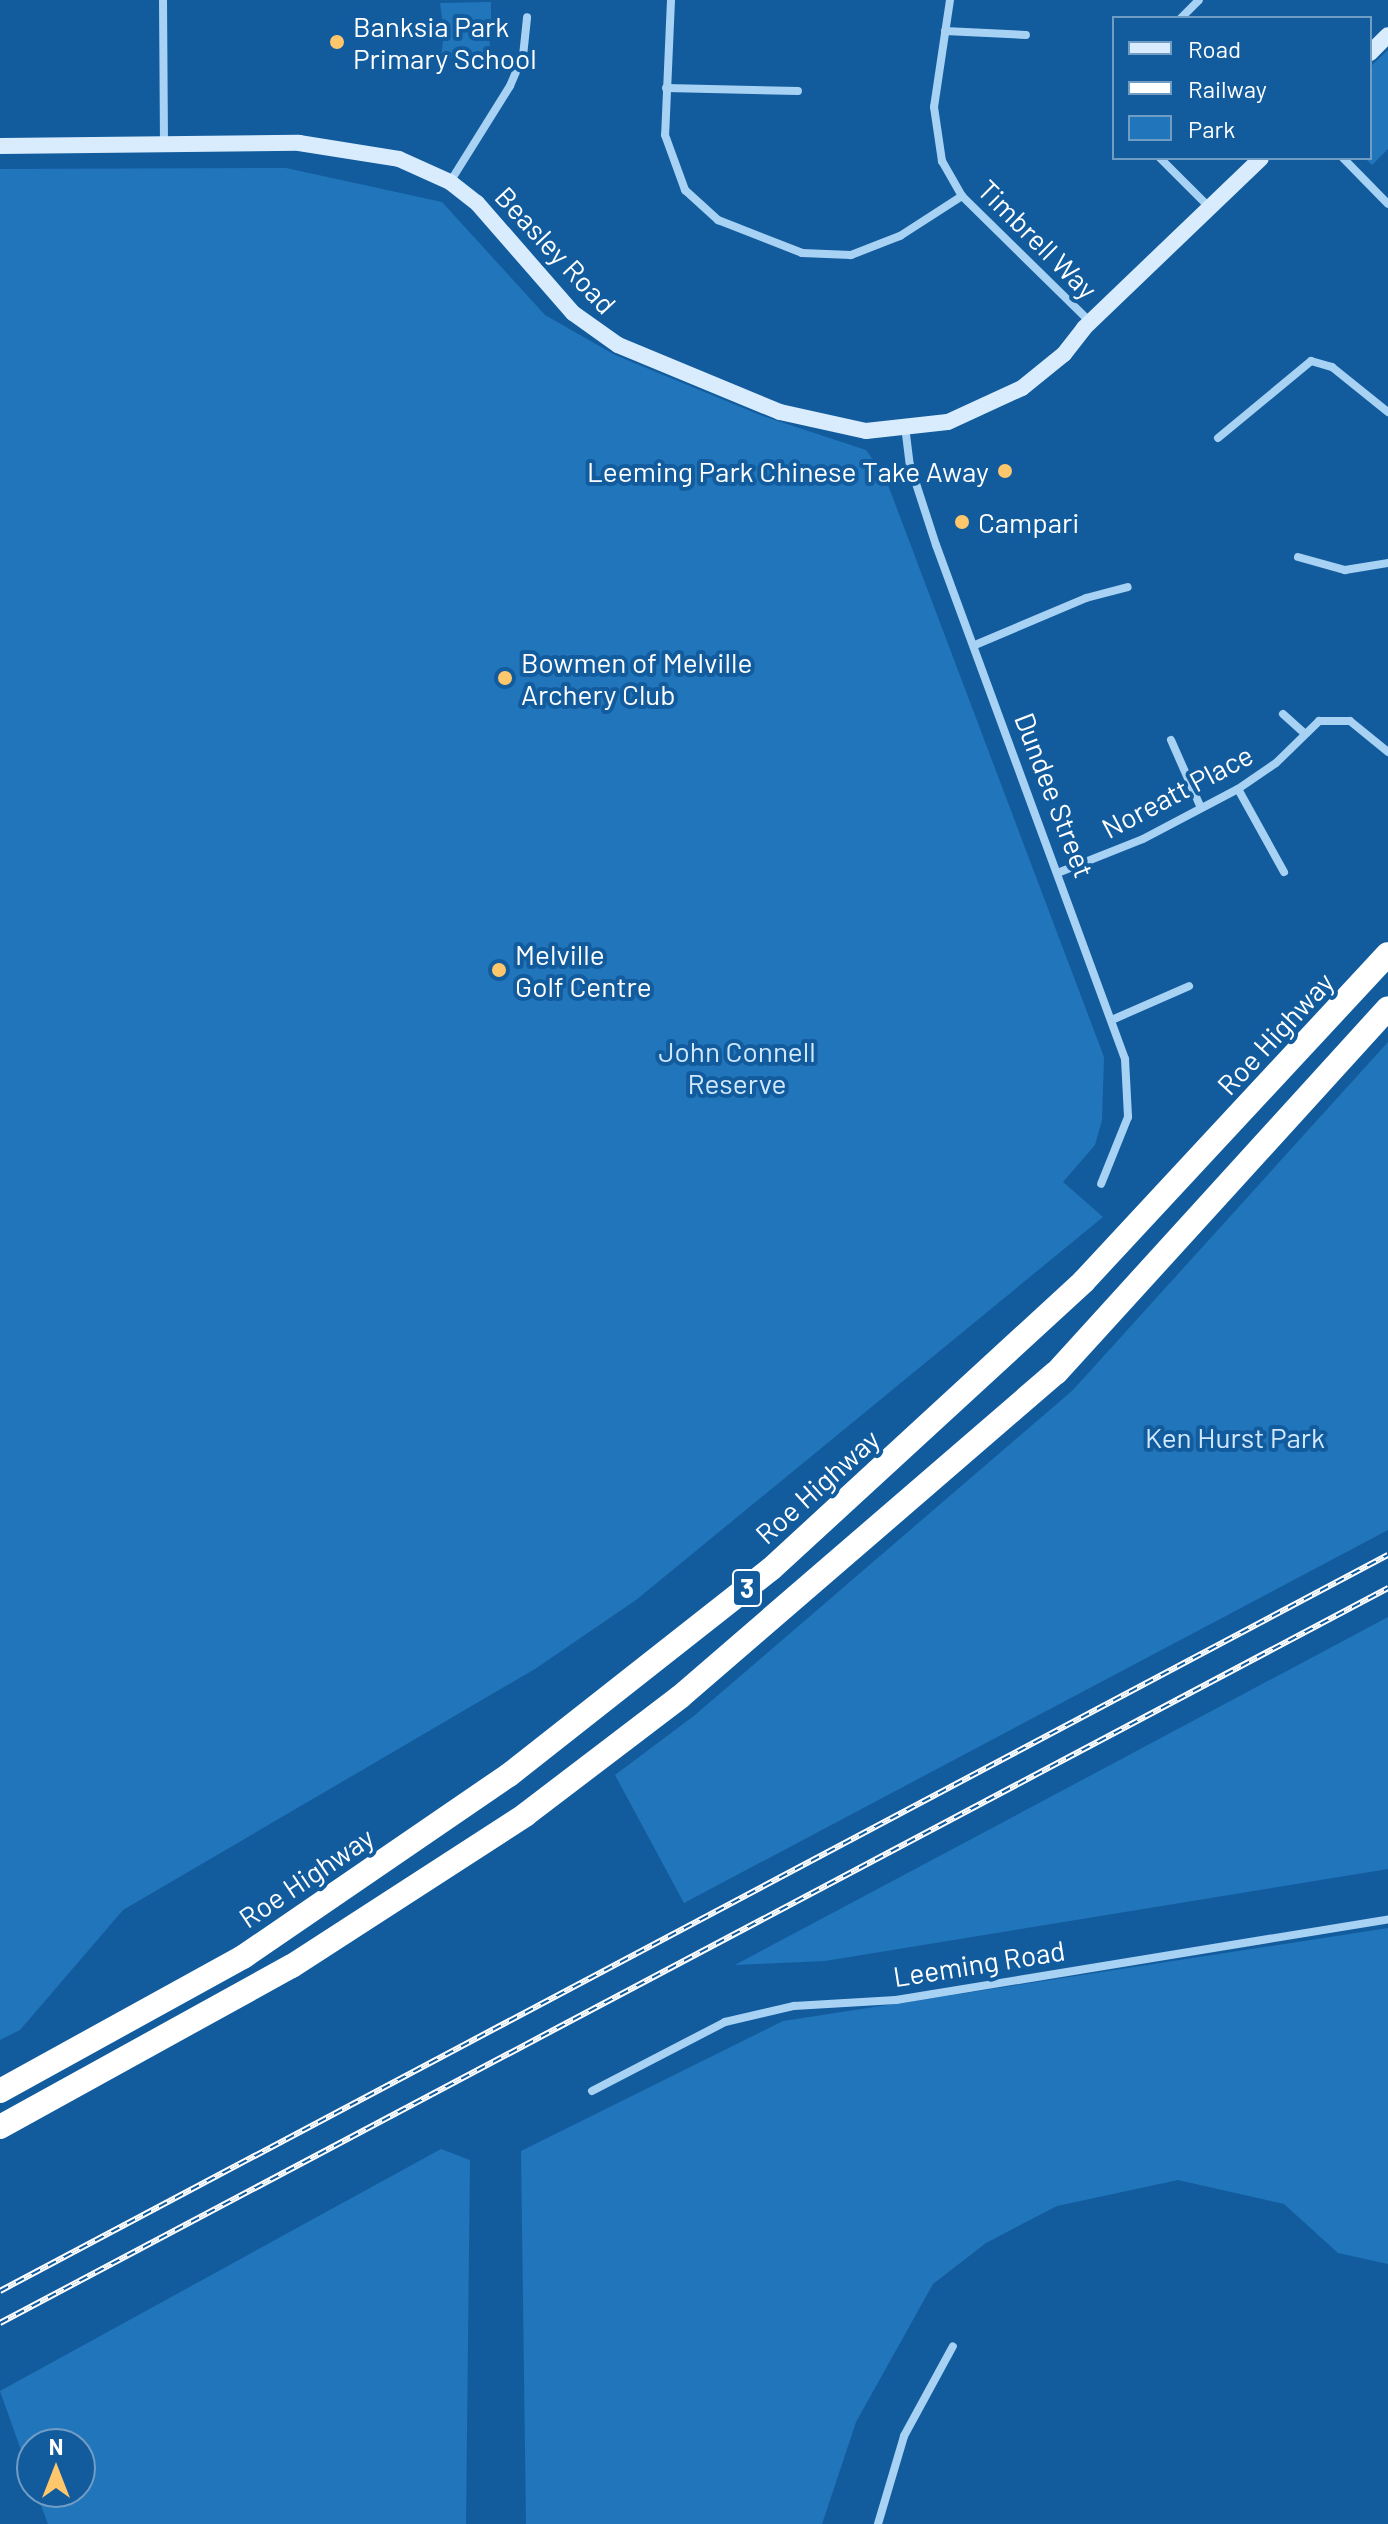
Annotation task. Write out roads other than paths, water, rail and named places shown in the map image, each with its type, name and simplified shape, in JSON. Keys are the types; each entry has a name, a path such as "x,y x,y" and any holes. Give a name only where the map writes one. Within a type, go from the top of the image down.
{"highway":[{"name":"Roe Highway","path":"0,2091 268,1940 509,1775 771,1569 1084,1281 1388,954"},
{"name":"3","path":"0,2127 292,1966 525,1815 680,1697 1056,1373 1388,1008"}],"main road":[{"path":"1372,51 1388,35"},
{"name":"Beasley Road","path":"0,139 164,141"},
{"name":"Beasley Road","path":"0,146 352,139 403,151 452,178 515,228 575,301 623,338 796,409 850,421 905,426 980,401 1016,381 1087,325 1259,160"}],"street":[{"path":"163,0 164,141"},
{"path":"671,0 665,135 685,190 718,220 802,253 851,255 900,236 962,196"},
{"name":"Timbrell Way","path":"950,0 934,122 942,161 962,196 1087,325"},
{"path":"1183,16 1199,0"},
{"path":"452,178 510,86 523,56 527,17"},
{"path":"945,31 1026,35"},
{"path":"666,88 798,91"},
{"path":"1162,160 1209,207"},
{"path":"1345,160 1388,204"},
{"path":"1218,438 1311,361 1332,367 1388,412"},
{"name":"Dundee Street","path":"905,426 915,483 1114,1019 1129,1074 1130,1102 1115,1157 1101,1184"},
{"path":"1298,557 1345,570 1388,563"},
{"path":"975,645 1086,598 1128,587"},
{"path":"1283,714 1304,733"},
{"name":"Noreatt Place","path":"1060,872 1143,839 1238,789 1276,763 1319,721 1350,721 1388,752"},
{"path":"1171,740 1201,808"},
{"path":"1238,789 1284,872"},
{"path":"1114,1019 1189,986"},
{"name":"Leeming Road","path":"592,2091 725,2022 794,2006 896,2000 1388,1919"},
{"path":"878,2524 904,2436 953,2346"}],"railway":[{"path":"0,2291 1388,1555"},
{"path":"0,2323 1388,1588"}],"place":[{"name":"Banksia Park Primary School","path":"337,42"},
{"name":"Leeming Park Chinese Take Away","path":"1005,471"},
{"name":"Campari","path":"962,522"},
{"name":"Bowmen of Melville Archery Club","path":"505,678"},
{"name":"Melville Golf Centre","path":"499,970"}],"park label":[{"name":"John Connell Reserve","path":"737,1067"},
{"name":"Ken Hurst Park","path":"1235,1437"}]}
